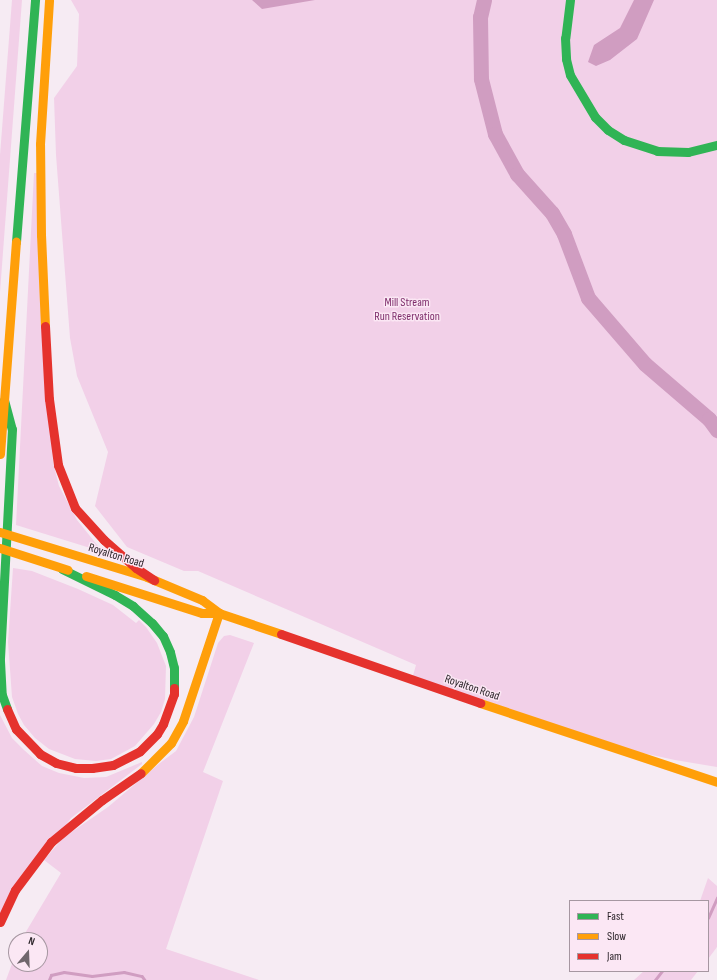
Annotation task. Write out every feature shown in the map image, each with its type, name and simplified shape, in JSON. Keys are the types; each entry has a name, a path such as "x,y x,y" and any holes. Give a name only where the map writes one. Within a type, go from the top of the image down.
{"main road":[{"path":"0,454 35,0"},
{"path":"48,0 40,144 41,235 49,399 58,465 74,508 104,540 136,568 154,580"},
{"path":"570,0 565,38 566,59 570,75 595,116 608,130 624,140 657,151 688,152 717,145"},
{"path":"4,400 12,429 0,661 2,695 16,729 40,754 56,763 76,768 92,768 113,765 140,751 157,734 163,724 174,694 174,668 170,652 163,636 152,623 133,606 115,595 62,568"},
{"name":"Royalton Road","path":"0,532 154,580 202,600 220,613 492,707 717,782"},
{"name":"Royalton Road","path":"0,548 202,613 220,613"},
{"path":"0,922 15,890 51,842 97,803 142,772 171,743 183,721 220,613"}],"green space":[{"path":"12,0 22,0 0,292 0,155"},
{"name":"Mill Stream Run Reservation","path":"71,0 717,0 717,767 633,751 412,679 416,665 198,571 184,571 127,547 95,506 108,452 77,376 70,338 56,155 54,98 77,66 79,14"},
{"path":"34,173 37,173 53,462 59,486 77,520 98,546 97,547 87,547 16,525"},
{"path":"13,568 32,571 78,589 113,605 136,623 139,620 157,643 166,666 165,699 161,712 154,724 135,746 111,759 96,761 75,759 49,749 35,738 24,725 12,697 8,642"},
{"path":"230,635 254,643 203,772 223,781 166,949 259,980 6,980 9,972 48,972 48,932 26,932 61,873 44,860 63,838 108,807 176,751 194,717 218,643 224,636"},
{"path":"0,715 12,738 24,750 42,766 59,773 84,778 106,777 142,762 142,764 71,818 0,914"},
{"path":"708,878 717,886 717,947 709,958 709,900 700,900"},
{"path":"643,972 697,972 691,980 634,980"}],"shaded area":[{"path":"252,0 315,0 262,9"},
{"path":"634,0 654,0 637,39 610,60 596,66 588,62 594,45 620,28"}],"waterway":[{"path":"484,0 480,17 481,79 495,134 517,174 552,213 564,234 588,298 645,364 709,419 717,430"},
{"path":"709,916 717,898"},
{"path":"49,980 51,975 64,972 92,976 124,972 142,976 145,980"},
{"path":"655,980 661,972"}],"traffic: fast":[{"path":"16,242 35,0"},
{"path":"570,0 565,38 566,59 570,75 595,117 608,130 624,140 657,151 688,152 717,145"},
{"path":"4,400 12,429 0,661 2,695 7,709"},
{"path":"62,569 115,595 133,606 152,623 163,636 170,652 174,668 174,688"}],"traffic: slow":[{"path":"45,326 41,235 40,144 49,0"},
{"path":"0,454 16,242"},
{"path":"0,532 147,577 202,600 219,613 281,634"},
{"path":"0,548 68,570"},
{"path":"86,576 202,613 219,613"},
{"path":"141,773 171,743 183,721 219,613"},
{"path":"480,703 717,782"}],"traffic: jam":[{"path":"45,326 49,399 58,465 75,508 104,540 136,568 154,580"},
{"path":"281,634 480,703"},
{"path":"7,709 16,729 40,754 56,763 76,768 92,768 113,765 140,751 157,734 163,724 174,694 174,688"},
{"path":"0,922 15,890 51,842 102,800 141,773"}]}
